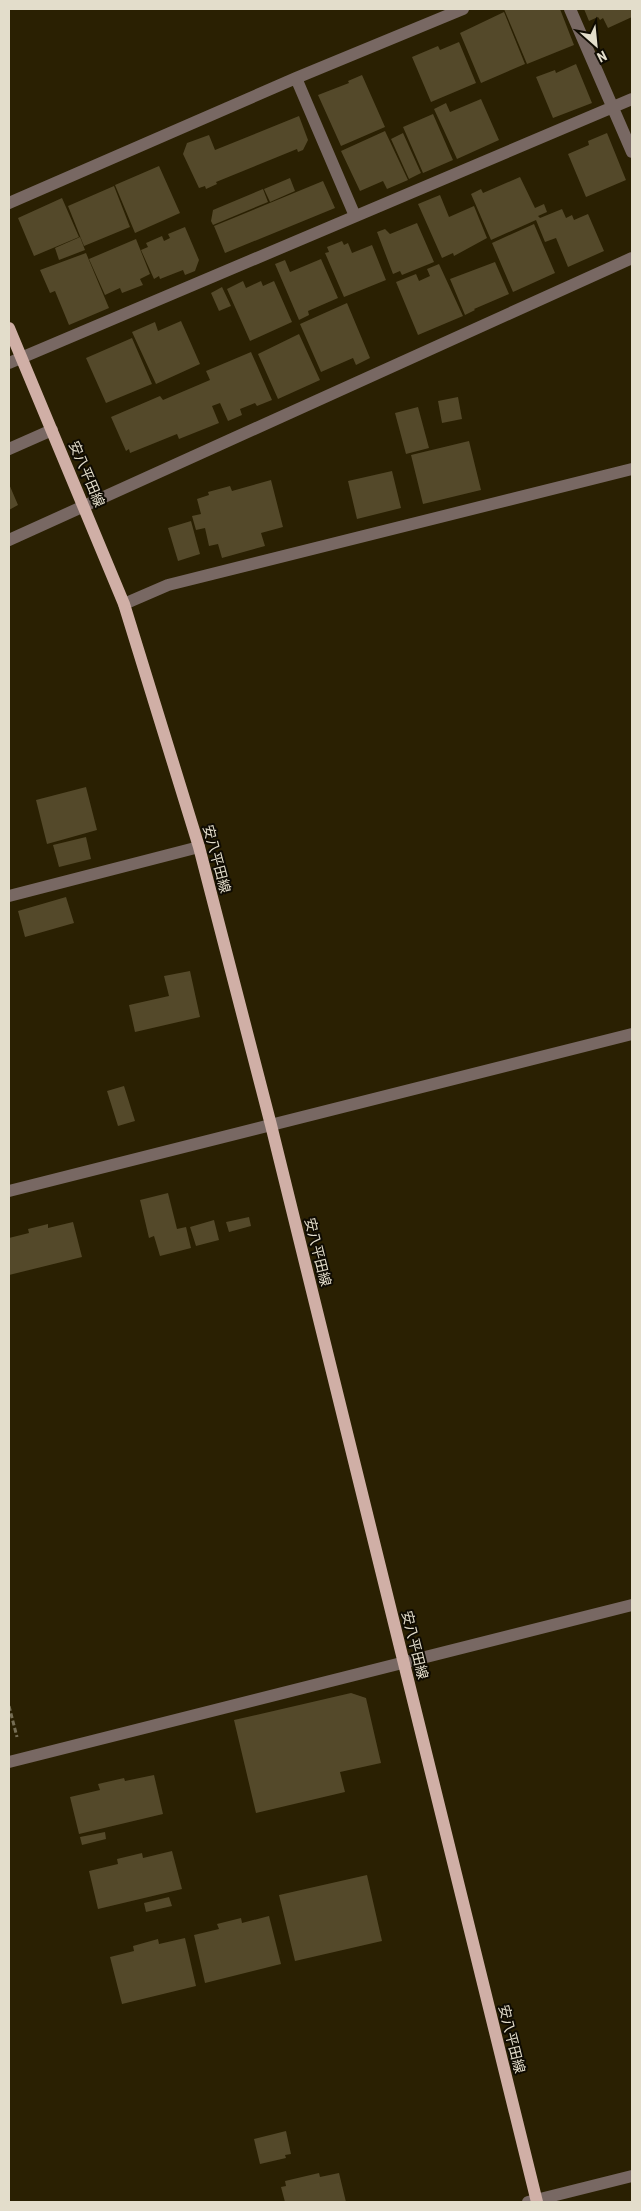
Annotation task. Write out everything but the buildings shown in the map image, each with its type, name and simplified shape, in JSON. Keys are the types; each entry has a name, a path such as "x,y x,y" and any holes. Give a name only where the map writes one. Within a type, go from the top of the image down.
{"main road":[{"name":"安八平田線","path":"9,328 124,604 199,847 271,1125 534,2202"}],"street":[{"path":"9,204 296,78 462,9"},
{"path":"570,9 632,152"},
{"path":"296,78 355,216"},
{"path":"9,363 632,99"},
{"path":"9,540 632,258"},
{"path":"9,449 52,430"},
{"path":"124,604 168,585 632,469"},
{"path":"9,896 199,847"},
{"path":"9,1191 632,1034"},
{"path":"9,1762 632,1605"},
{"path":"534,2202 632,2176"}],"path":[{"path":"9,1706 23,1759"}]}
